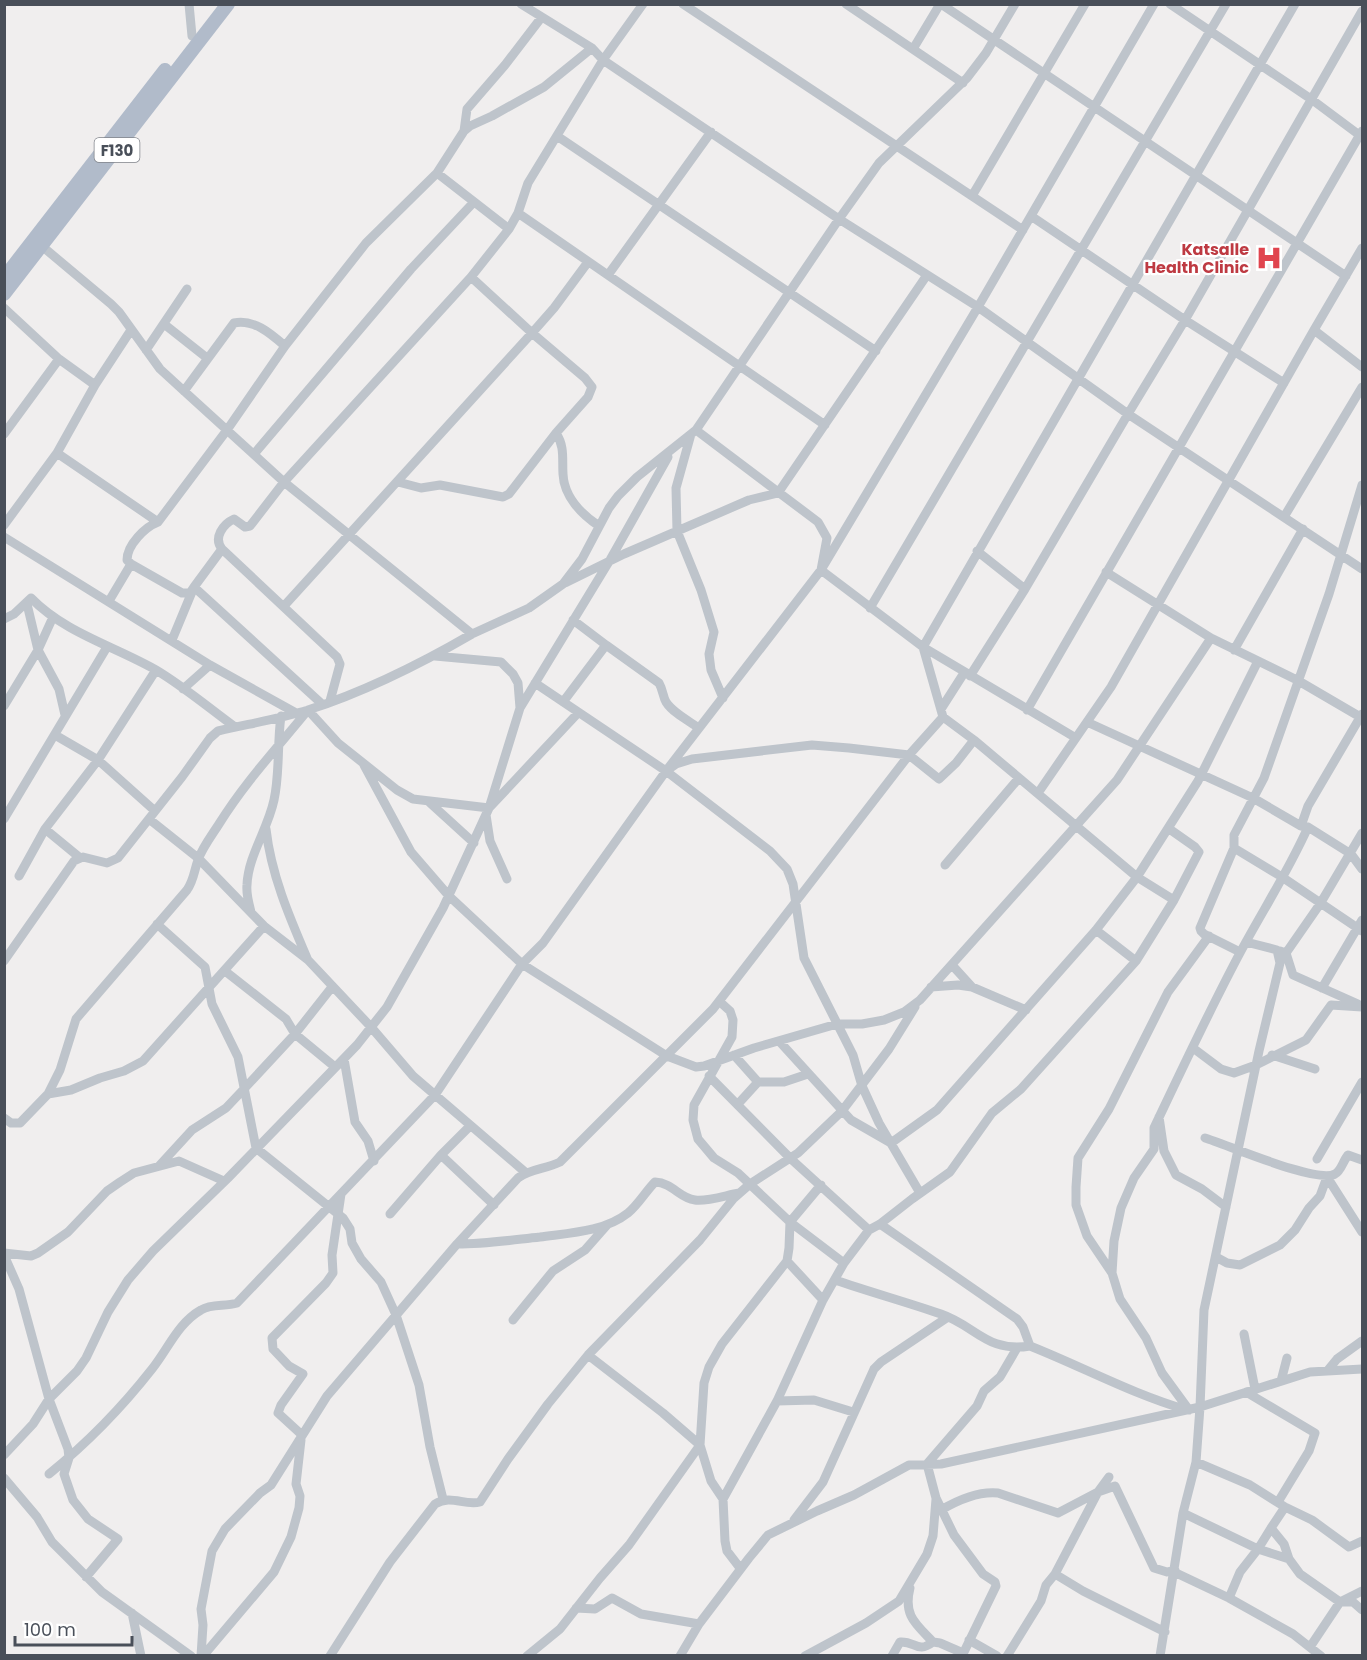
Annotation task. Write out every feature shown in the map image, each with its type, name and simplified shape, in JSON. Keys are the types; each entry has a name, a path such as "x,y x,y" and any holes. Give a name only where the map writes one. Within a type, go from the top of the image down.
{"main road":[{"name":"F130","path":"4,278 217,4"},
{"name":"F130","path":"4,294 43,247 228,4"}],"street":[{"path":"189,4 192,36"},
{"path":"521,4 592,48 603,60 839,219 978,307 1128,414 1362,569"},
{"path":"326,703 340,664 337,657 222,549 218,544 218,536 229,521 234,519 245,527 250,526 284,482 471,277 509,229 518,213 528,183 603,60 643,4"},
{"path":"683,4 1023,230"},
{"path":"846,4 963,83"},
{"path":"859,13 865,4"},
{"path":"913,49 940,4 1346,276"},
{"path":"723,698 711,670 709,654 714,632 677,531 676,488 694,433 879,163 963,83 987,53 1015,4"},
{"path":"972,196 1046,74 1085,4"},
{"path":"50,1474 69,1458 152,1369 190,1317 204,1308 237,1303 435,1095 522,964 548,937 666,771 821,570 978,307 1154,4"},
{"path":"1027,710 1362,134 1170,4"},
{"path":"870,608 1226,4"},
{"path":"1174,900 1137,877 1076,828 1038,793 942,713 923,647 1295,4"},
{"path":"202,1656 201,1609 212,1551 225,1529 271,1485 327,1396 457,1244 525,1172 550,1167 560,1162 719,1001 942,713 1025,589 1185,320 1362,11"},
{"path":"464,131 466,109 505,66 541,18"},
{"path":"222,549 190,593 182,593 127,560 129,550 149,525 158,522 227,430 285,346 366,243 437,173 464,131 544,87 592,48"},
{"path":"608,275 711,132"},
{"path":"557,136 876,351"},
{"path":"437,173 509,229"},
{"path":"254,454 397,286 473,203"},
{"path":"518,213 825,425"},
{"path":"1031,216 1185,320 1284,383"},
{"path":"43,247 111,304 160,369 284,482 472,634"},
{"path":"1038,793 1111,687 1362,248"},
{"path":"284,606 532,333 588,262"},
{"path":"45,830 79,857 106,863 113,861 118,858 210,738 218,731 308,710 402,672 472,634 529,608 563,584 610,560 749,500 778,493 927,275"},
{"path":"398,482 421,488 440,485 503,497 509,494 588,396 592,387 585,378 471,277"},
{"path":"146,350 187,289"},
{"path":"4,308 59,359 95,385"},
{"path":"184,391 234,323 241,321 254,325 269,332 285,346"},
{"path":"164,324 207,358"},
{"path":"4,525 57,453 95,385 131,330"},
{"path":"1314,330 1362,367"},
{"path":"4,434 59,359"},
{"path":"1284,517 1362,387"},
{"path":"556,433 564,451 564,484 569,496 586,517 599,526"},
{"path":"694,433 818,522 827,538 821,570"},
{"path":"563,584 582,559 609,508 618,496 637,477 694,433"},
{"path":"4,1455 33,1424 49,1398 77,1371 86,1358 108,1312 128,1280 153,1251 344,1059 387,1007 449,896 474,843 487,811 520,708 610,560 671,450"},
{"path":"57,453 158,522"},
{"path":"1240,952 1201,932 1200,928 1234,848 1234,835 1264,778 1341,555 1362,485"},
{"path":"1234,650 1303,529"},
{"path":"4,537 210,665 296,713"},
{"path":"977,551 1025,589"},
{"path":"109,601 131,564"},
{"path":"821,570 923,647 1076,738"},
{"path":"1107,572 1211,639 1297,680 1362,716 1308,806 1305,826 1296,855 1240,952 1159,1116 1154,1128 1154,1149 1134,1178 1121,1208 1114,1241 1112,1273"},
{"path":"172,640 194,587"},
{"path":"194,587 326,703"},
{"path":"4,619 27,604 31,598 53,617 107,647 156,670 235,727"},
{"path":"27,604 38,650 59,689 65,715"},
{"path":"4,706 38,650 53,617"},
{"path":"573,621 659,683 669,705 699,728"},
{"path":"330,1656 390,1562 435,1504 442,1499 480,1502 548,1404 588,1355 700,1240 741,1192 791,1159 842,1111 889,1049 920,1000 1117,780 1211,639"},
{"path":"563,702 606,645"},
{"path":"4,819 107,647"},
{"path":"435,656 501,662 518,683 520,708"},
{"path":"891,1143 937,1110 1096,930 1137,877 1201,774 1258,661"},
{"path":"183,689 210,665"},
{"path":"19,876 45,830 98,760 156,670"},
{"path":"535,683 666,771 770,851 786,869 793,884 804,958 858,1065 862,1086 879,1123 920,1194"},
{"path":"4,1118 11,1123 20,1124 48,1094 60,1070 76,1019 194,881 198,858 220,821 260,766 278,748 308,710"},
{"path":"308,710 338,743 397,790 413,799 487,811"},
{"path":"507,879 490,841 487,811 578,712"},
{"path":"251,912 246,887 275,799 281,717"},
{"path":"1087,722 1253,798 1351,854 1362,869"},
{"path":"55,735 98,760 155,811"},
{"path":"666,771 676,764 692,759 812,745 909,755 939,779 956,763 974,740"},
{"path":"364,765 411,852 449,896 522,964 667,1056 696,1067 704,1066 837,1024 862,1024 884,1020 904,1012 920,1000"},
{"path":"945,865 1019,778"},
{"path":"429,802 474,843"},
{"path":"148,819 198,858 264,926 308,960 413,1076 525,1172"},
{"path":"723,1499 777,1401 823,1300 843,1263 869,1230 950,1172 992,1113 1021,1089 1136,961 1174,900 1198,852 1195,847 1168,828"},
{"path":"266,829 273,867 288,912 308,960"},
{"path":"1161,1656 1183,1513 1196,1462 1203,1326 1238,1149 1281,952 1320,903 1362,833"},
{"path":"1234,848 1320,903 1361,926 1322,988"},
{"path":"4,961 79,857"},
{"path":"157,924 205,967 212,1004 238,1057 256,1148 339,1214 350,1229 352,1243 361,1259 381,1282 396,1315 419,1385 442,1499"},
{"path":"48,1094 71,1090 124,1071 143,1061 264,926"},
{"path":"1096,930 1136,961"},
{"path":"1190,1410 1154,1360 1146,1338 1120,1299 1112,1273 1087,1236 1076,1204 1078,1158 1114,1099 1168,992 1209,936"},
{"path":"1246,942 1281,952 1293,975 1362,1006"},
{"path":"952,965 972,987"},
{"path":"225,971 286,1019 295,1034 335,1067"},
{"path":"931,987 958,985 972,987 1026,1010"},
{"path":"159,1166 192,1130 226,1108 295,1034 332,987"},
{"path":"719,1001 730,1011 733,1020 732,1037 694,1105 693,1120 698,1139 714,1158 738,1173 790,1222 843,1263"},
{"path":"1193,1048 1221,1069 1234,1073 1256,1065 1306,1040 1331,1005 1362,1006"},
{"path":"778,1041 850,1120 891,1143"},
{"path":"1259,1051 1316,1069"},
{"path":"734,1055 758,1082"},
{"path":"344,1059 355,1122 368,1141 374,1161"},
{"path":"738,1104 758,1082 784,1082 808,1074"},
{"path":"709,1076 791,1159 869,1230"},
{"path":"1317,1158 1362,1082"},
{"path":"1159,1116 1164,1151 1176,1175 1202,1189 1226,1207"},
{"path":"390,1214 441,1155 470,1126"},
{"path":"1205,1138 1296,1171 1327,1177 1339,1171 1348,1155 1362,1160"},
{"path":"441,1155 494,1204"},
{"path":"86,1577 118,1539 88,1519 73,1500 64,1474 69,1458 68,1449 49,1398 19,1289 4,1254 31,1256 38,1253 68,1232 107,1191 134,1173 179,1161 224,1181"},
{"path":"1327,1177 1362,1232"},
{"path":"1216,1257 1227,1263 1240,1265 1280,1245 1295,1230 1320,1196 1327,1177"},
{"path":"457,1244 509,1241 585,1231 608,1225 628,1213 655,1182 665,1182 685,1196 696,1200 741,1192"},
{"path":"740,1568 727,1551 723,1499 711,1481 700,1445 704,1383 709,1367 722,1344 787,1261 790,1222 821,1185"},
{"path":"302,1435 278,1413 303,1374 289,1366 273,1349 272,1338 333,1273 332,1255 341,1194"},
{"path":"880,1224 1017,1318 1030,1346"},
{"path":"513,1320 553,1271 585,1250 608,1225"},
{"path":"787,1261 823,1300"},
{"path":"835,1280 948,1317 1000,1346 1017,1348 1030,1346 1165,1403 1190,1410"},
{"path":"793,1522 824,1482 853,1412 874,1369 948,1317"},
{"path":"1229,1598 1240,1572 1258,1550 1271,1528 1309,1451 1315,1433 1251,1391 1244,1334"},
{"path":"1328,1370 1337,1359 1362,1341"},
{"path":"927,1464 977,1406 984,1391 1000,1377 1017,1348"},
{"path":"588,1355 700,1445"},
{"path":"1281,1381 1287,1358"},
{"path":"680,1656 699,1624 763,1540 793,1522 854,1496 909,1465 941,1464 1190,1410 1310,1372 1362,1369"},
{"path":"777,1401 814,1400 853,1412"},
{"path":"202,1656 274,1572 291,1537 299,1508 300,1496 296,1484 302,1435"},
{"path":"527,1656 560,1629 629,1545 700,1445"},
{"path":"1196,1462 1250,1485 1281,1505 1312,1520 1349,1546 1362,1542"},
{"path":"892,1656 900,1642 926,1648 933,1642 940,1642 962,1654 996,1586 983,1575 962,1547 941,1510 927,1464"},
{"path":"933,1482 941,1464"},
{"path":"1007,1656 1041,1601 1046,1585 1055,1574 1108,1477"},
{"path":"4,1478 37,1517 52,1542 86,1577 102,1592 191,1656"},
{"path":"941,1510 962,1499 988,1492 998,1493 1058,1513 1098,1492 1115,1486 1154,1568 1167,1572 1175,1571 1229,1598 1293,1634 1321,1656"},
{"path":"805,1656 894,1606 913,1580 927,1554 933,1536 936,1498"},
{"path":"1183,1513 1258,1550 1289,1558"},
{"path":"1271,1528 1284,1544 1289,1558 1300,1574 1340,1602 1353,1602 1362,1610"},
{"path":"1055,1574 1083,1591 1165,1632"},
{"path":"913,1580 908,1608 912,1620 933,1642"},
{"path":"1310,1647 1340,1602 1362,1591"},
{"path":"576,1608 595,1608 612,1598 641,1614 699,1624"},
{"path":"132,1613 141,1656"},
{"path":"969,1640 997,1656"}],"place":[{"name":"Katsalle Health Clinic","path":"1269,258"}]}
